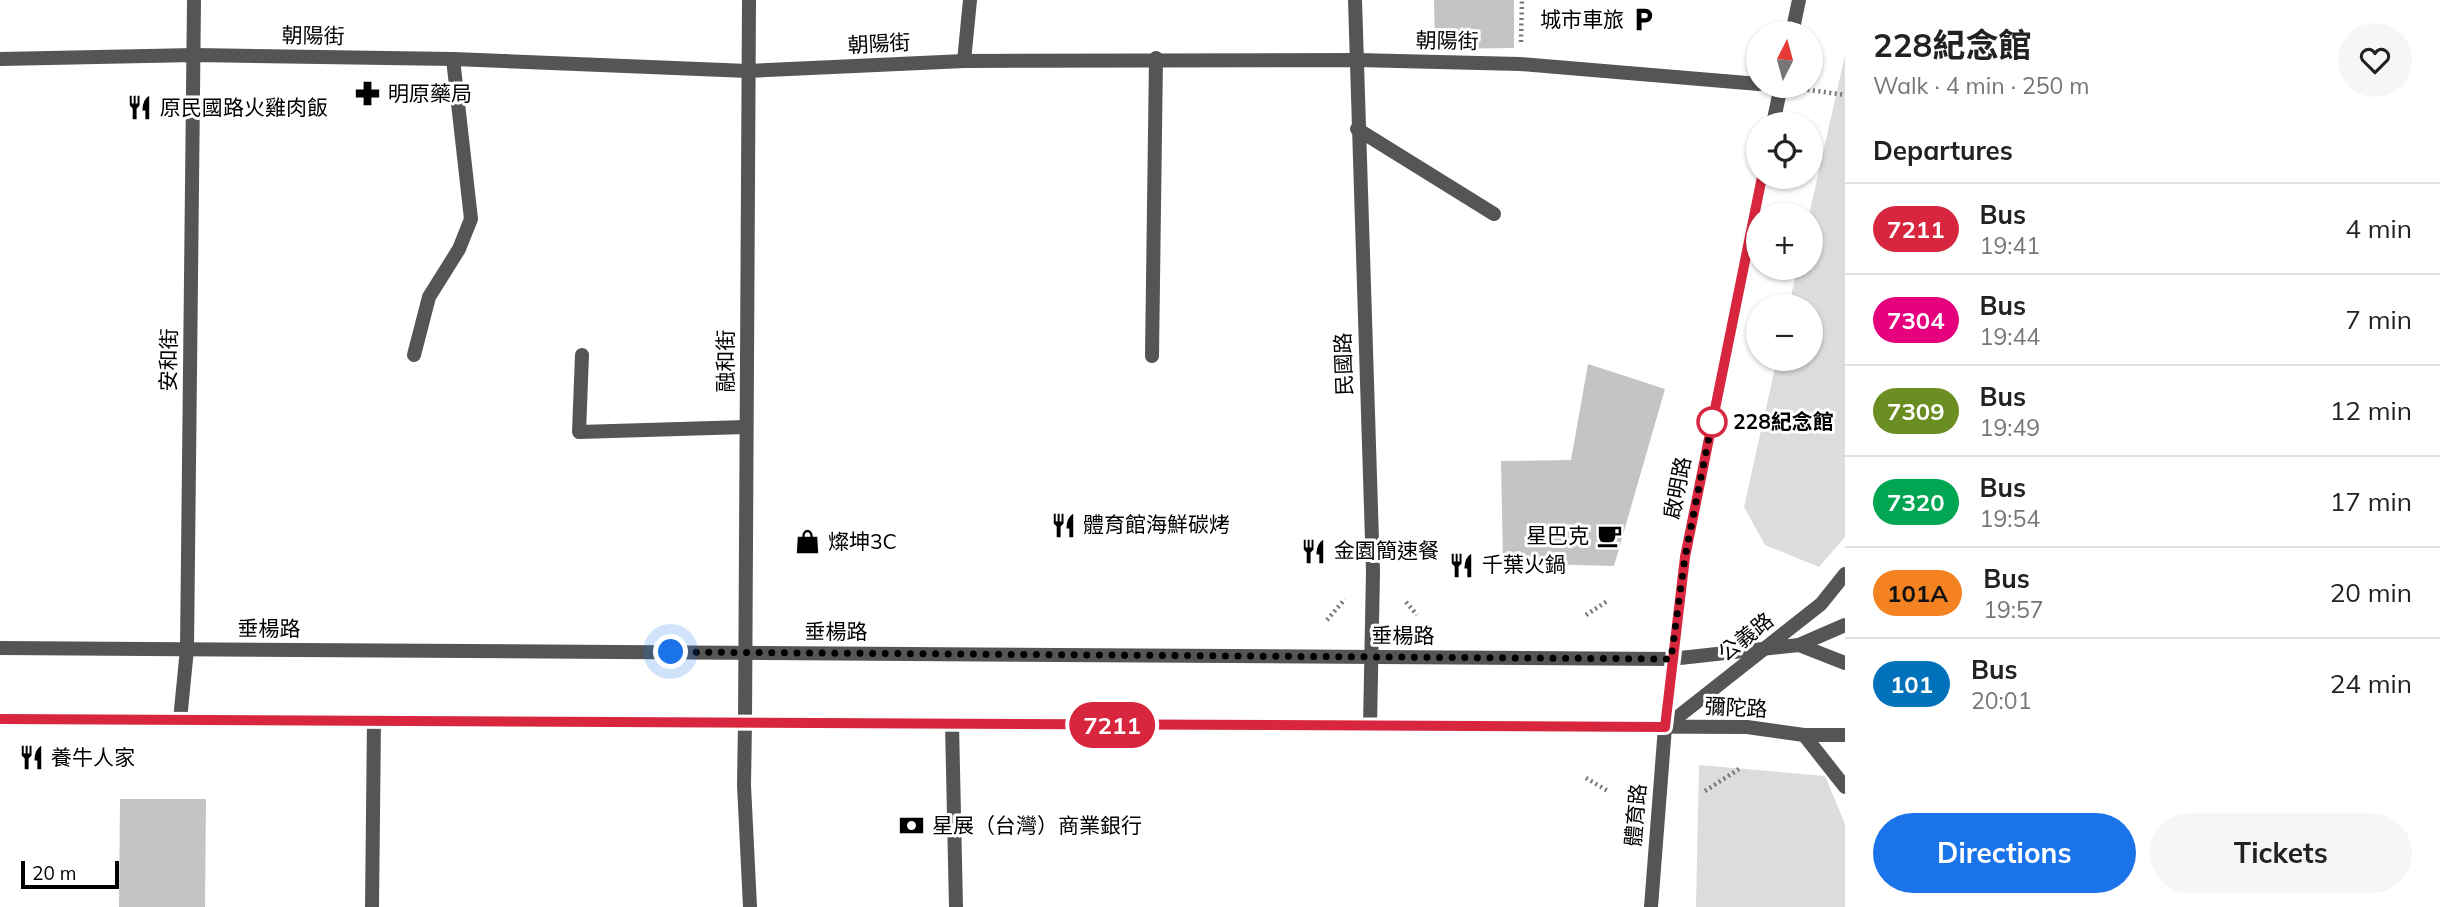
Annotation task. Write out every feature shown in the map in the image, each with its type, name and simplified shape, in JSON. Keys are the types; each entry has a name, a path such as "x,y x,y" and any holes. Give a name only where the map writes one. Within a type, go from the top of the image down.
{"street":[{"name":"安和街","path":"180,720 187,649 194,0"},
{"name":"融和街","path":"749,0 744,785 750,907"},
{"path":"964,61 970,0"},
{"name":"民國路","path":"1355,0 1357,129 1373,558 1370,726"},
{"path":"1795,21 1799,0"},
{"name":"朝陽街","path":"0,59 195,55 453,59 748,71 964,61 1156,58 1357,60 1520,64 1746,83"},
{"path":"1152,356 1156,58"},
{"path":"414,355 429,297 458,249 471,219 453,59"},
{"path":"1357,129 1494,214"},
{"name":"啟明路","path":"1665,727 1685,557 1760,189"},
{"path":"582,355 579,432 746,426"},
{"name":"公義路","path":"1665,727 1821,604 1845,574"},
{"path":"1671,659 1799,645 1845,625"},
{"path":"1799,645 1845,663"},
{"name":"垂楊路","path":"0,648 1671,659"},
{"path":"0,719 1665,727"},
{"path":"372,907 374,720"},
{"path":"952,724 956,907"},
{"name":"彌陀路","path":"1665,727 1747,727 1804,735 1845,734"},
{"name":"體育路","path":"1651,907 1665,727"},
{"path":"1804,735 1845,787"}],"path":[{"path":"1520,64 1522,0"},
{"path":"1824,92 1845,95"},
{"path":"1327,620 1345,599"},
{"path":"1586,615 1609,600"},
{"path":"1406,602 1417,615"},
{"path":"1705,791 1740,769"},
{"path":"1586,778 1608,791"}],"shaded area":[{"path":"1845,55 1845,537 1819,567 1765,545 1744,507 1774,371 1823,371 1823,294 1792,294 1794,280 1823,280 1823,203 1812,203 1815,189 1823,189 1823,153"},
{"path":"1699,765 1825,776 1845,824 1845,907 1696,907"}],"building":[{"path":"1434,0 1514,0 1514,48 1435,49"},
{"path":"1588,364 1665,389 1614,566 1503,563 1501,461 1571,460"},
{"path":"120,799 206,799 205,907 119,907"}],"bus line":[{"name":"7211","path":"0,719 1665,727 1685,557 1760,189"}],"place":[{"name":"城市車旅","path":"1644,20"},
{"name":"明原藥局","path":"368,94"},
{"name":"原民國路火雞肉飯","path":"140,108"},
{"name":"228紀念館","path":"1712,422"},
{"name":"體育館海鮮碳烤","path":"1063,525"},
{"name":"星巴克","path":"1609,536"},
{"name":"燦坤3C","path":"808,542"},
{"name":"金園簡速餐","path":"1314,551"},
{"name":"千葉火鍋","path":"1462,565"},
{"name":"養牛人家","path":"31,758"},
{"name":"星展（台灣）商業銀行","path":"912,826"}],"route":[{"path":"671,652 1671,659 1685,557 1712,422"}]}
